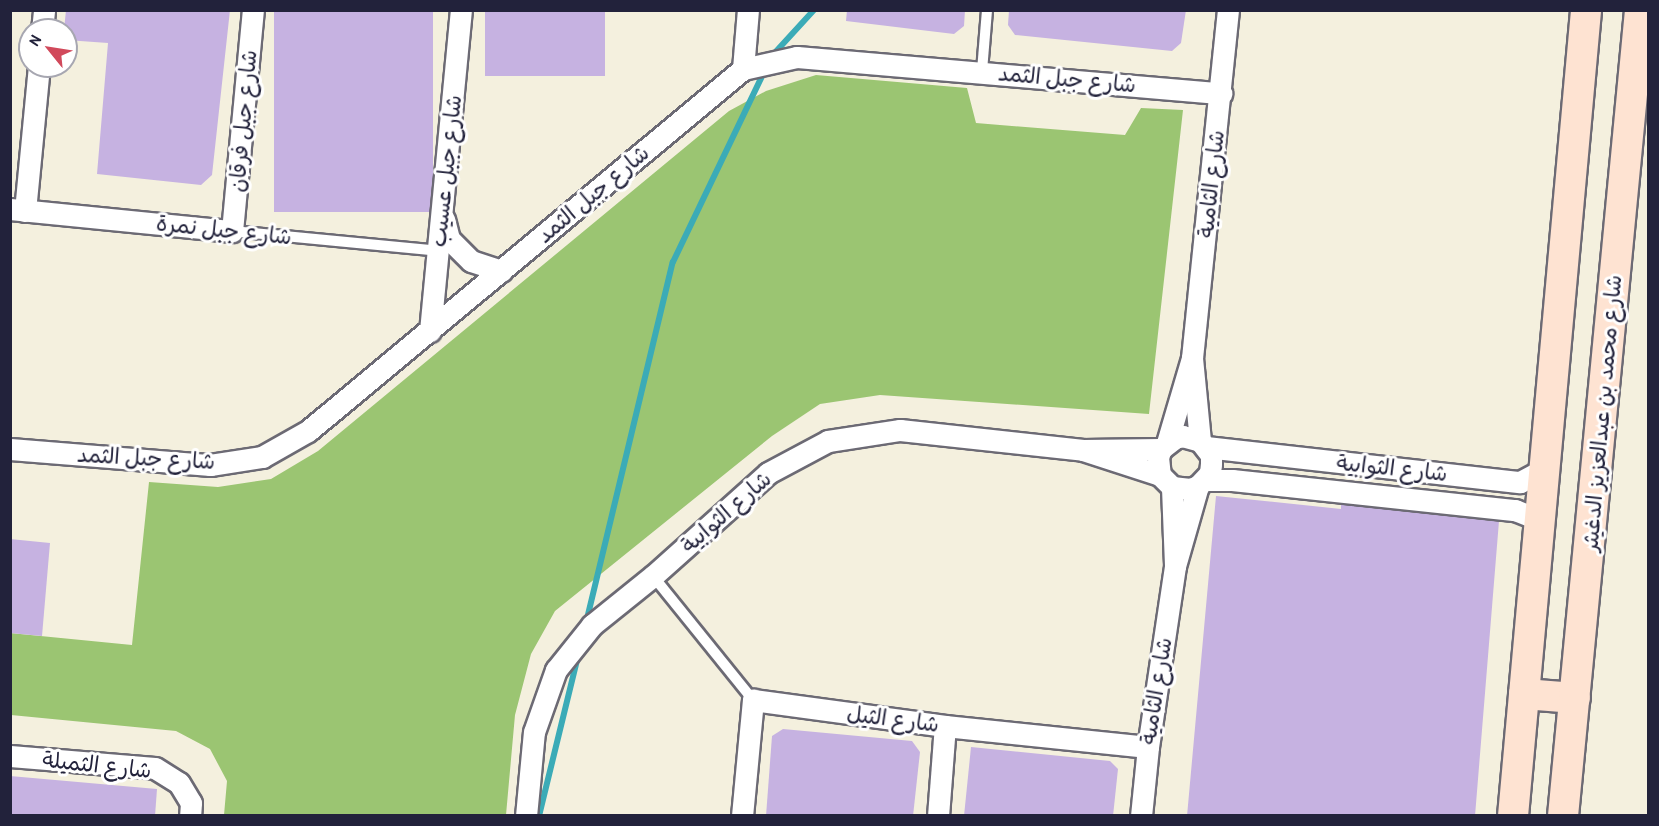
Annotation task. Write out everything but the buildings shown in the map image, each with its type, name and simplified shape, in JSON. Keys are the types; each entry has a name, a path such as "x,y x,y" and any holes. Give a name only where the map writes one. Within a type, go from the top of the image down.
{"street":[{"name":"شارع جبل فرقان","path":"232,231 253,10"},
{"name":"شارع جبل عسيب","path":"430,331 461,10"},
{"path":"743,69 748,10"},
{"name":"شارع الثامية","path":"1192,358 1228,10"},
{"path":"1513,816 1586,10"},
{"name":"شارع محمد بن عبدالعزيز الدغيثر","path":"1563,816 1640,10"},
{"name":"شارع جبل الثمد","path":"10,449 210,465 262,457 308,431 743,69 797,57 1221,93"},
{"path":"18,210 37,78"},
{"name":"شارع جبل نمرة","path":"18,210 232,231"},
{"path":"442,214 449,238 471,261 501,271"},
{"path":"1175,566 1201,483 1211,464 1203,444 1192,358"},
{"path":"1175,566 1166,481 1158,457 1164,446 1192,358"},
{"name":"شارع الثوابية","path":"526,816 534,732 556,670 592,625 653,576 768,473 828,441 900,430 1083,450"},
{"path":"1083,450 1164,446 1183,436 1203,444"},
{"name":"شارع الثوابية","path":"1203,444 1237,452 1520,482 1544,469"},
{"path":"1083,450 1190,489 1201,483"},
{"name":"شارع الثوابية","path":"1201,483 1232,480 1515,510 1540,520"},
{"name":"شارع الثامية","path":"1142,816 1148,747 1175,566"},
{"path":"1524,694 1575,698"},
{"path":"742,816 753,700"},
{"name":"شارع الثيل","path":"753,700 945,726 1148,747"},
{"path":"938,816 945,726"},
{"name":"شارع الثميلة","path":"10,756 154,768 179,783 191,803 190,816"}],"lane":[{"path":"982,72 987,10"},
{"name":"شارع جبل نمرة","path":"232,231 438,252"},
{"path":"653,576 753,700"}],"green space":[{"path":"816,75 967,88 976,123 1125,135 1141,108 1183,110 1149,414 880,395 820,404 772,436 555,611 531,654 515,715 506,815 224,815 227,781 210,749 176,731 11,715 10,633 132,645 149,482 218,487 271,479 318,451 729,111 766,91"}],"waterway":[{"path":"770,58 814,10"},
{"path":"586,623 673,262 765,70"},
{"path":"539,816 578,656"}]}
